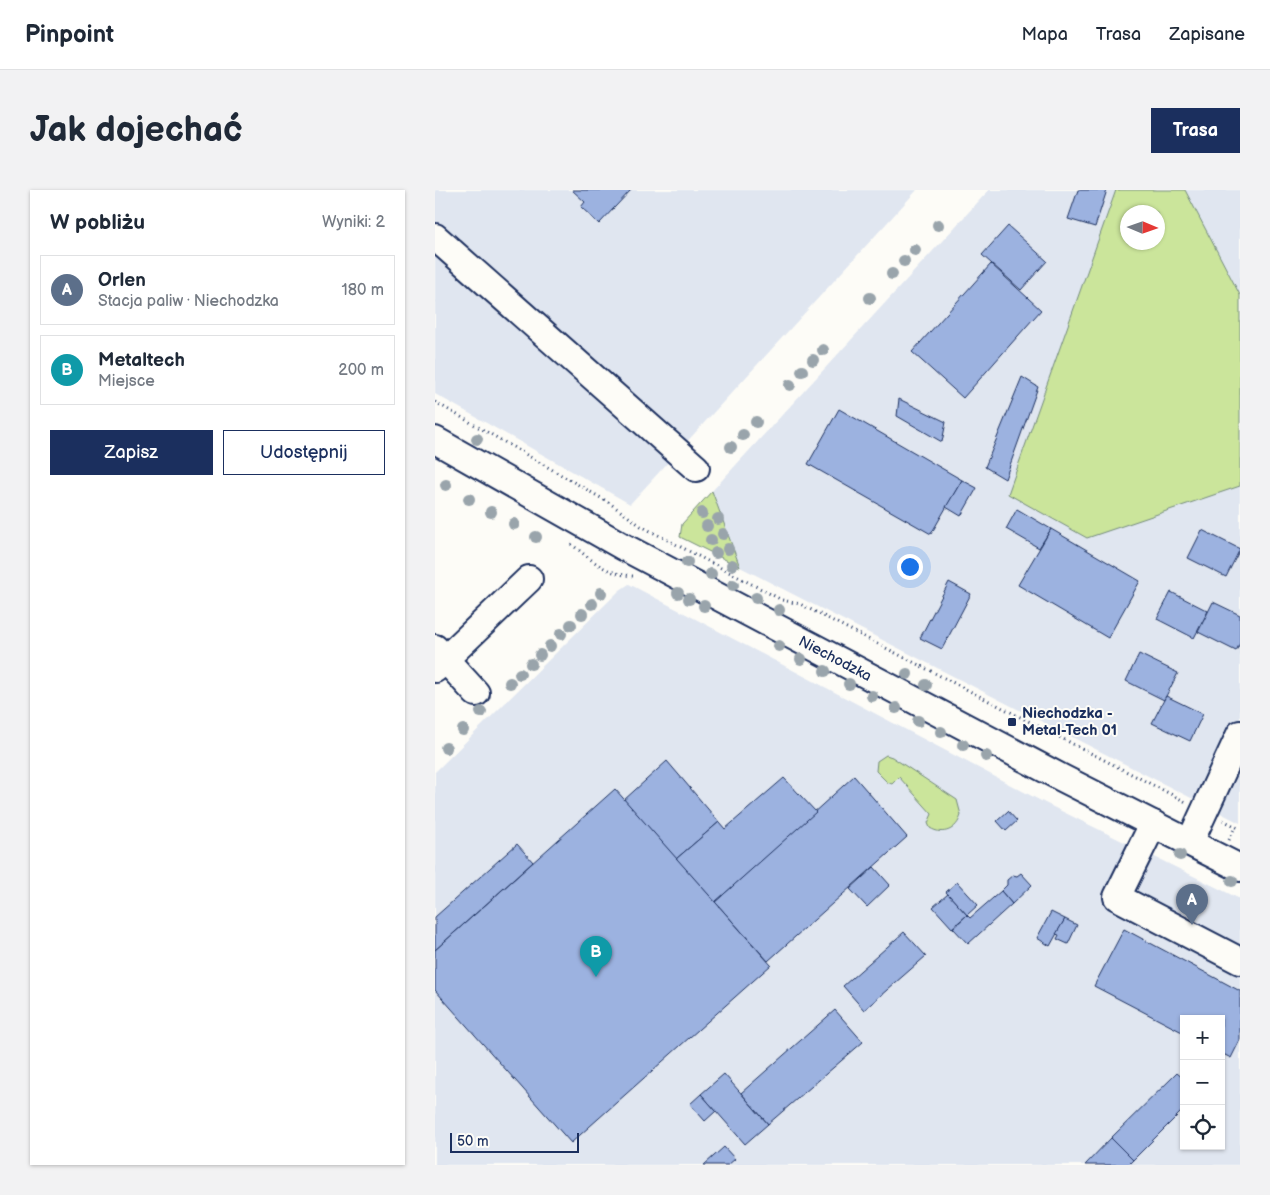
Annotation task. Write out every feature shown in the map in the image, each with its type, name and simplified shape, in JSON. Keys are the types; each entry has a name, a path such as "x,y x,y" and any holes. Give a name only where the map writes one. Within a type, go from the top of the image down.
{"street":[{"path":"435,237 696,468"},
{"name":"Niechodzka","path":"435,440 622,546 1045,769 1240,868"},
{"path":"475,693 438,659 529,579"},
{"path":"1189,842 1240,734"},
{"path":"1153,824 1117,897 1240,961"}],"path":[{"path":"435,402 608,502 625,516 655,533 782,600 800,604 1240,829"}],"shaded area":[{"path":"435,190 917,190 630,504 435,394"},
{"path":"989,190 1240,190 1240,823 740,567 712,491"},
{"path":"629,584 1045,803 1240,899 1240,1165 435,1165 435,772 620,590"}],"green space":[{"path":"1116,190 1185,190 1240,295 1240,486 1087,538 1008,494"},
{"path":"712,491 740,567 680,537 682,524"},
{"path":"886,755 892,757 957,800 961,815 953,828 940,831 930,828 928,823 932,814 899,777 892,784 887,782 876,771 877,761"}],"building":[{"path":"572,190 631,190 599,224 581,207 585,202"},
{"path":"1078,190 1107,190 1095,227 1068,219"},
{"path":"1008,226 1047,261 1021,290 982,255"},
{"path":"991,264 1041,310 963,398 912,352"},
{"path":"1022,377 1038,387 1005,479 985,467"},
{"path":"899,399 946,422 942,442 897,416"},
{"path":"839,409 962,480 931,534 808,464"},
{"path":"962,480 977,488 961,516 946,507"},
{"path":"1017,509 1051,529 1039,548 1006,529"},
{"path":"1051,529 1140,581 1108,638 1018,585"},
{"path":"1202,530 1240,549 1226,577 1188,558"},
{"path":"949,582 971,594 942,649 920,638"},
{"path":"1171,592 1208,611 1194,638 1157,619"},
{"path":"1213,602 1240,615 1240,643 1236,651 1198,632"},
{"path":"1139,654 1178,673 1164,700 1126,681"},
{"path":"1166,696 1203,714 1190,741 1152,723"},
{"path":"667,761 719,822 676,859 624,800"},
{"path":"854,776 907,837 768,961 715,902"},
{"path":"784,778 816,812 715,902 676,859 719,822 725,829"},
{"path":"615,789 771,965 571,1143 435,990 435,950"},
{"path":"1008,811 1017,821 1006,831 997,821"},
{"path":"517,844 533,862 435,950 435,917"},
{"path":"874,867 890,885 867,907 850,889"},
{"path":"1021,873 1032,885 1012,904 1001,891 1007,885 1007,880 1013,875 1017,876"},
{"path":"957,882 978,905 967,915 946,892"},
{"path":"1001,891 1012,904 968,944 953,928 967,915 970,918"},
{"path":"948,894 967,915 952,928 933,907"},
{"path":"1051,912 1065,919 1050,946 1037,938"},
{"path":"1065,919 1077,925 1068,944 1057,939 1059,935 1056,934"},
{"path":"1124,929 1240,991 1240,1040 1231,1058 1225,1055 1225,1015 1180,1015 1180,1031 1094,986"},
{"path":"904,932 926,956 864,1010 843,986"},
{"path":"835,1010 863,1042 768,1124 741,1093"},
{"path":"1177,1073 1180,1076 1180,1113 1133,1160 1111,1138"},
{"path":"724,1074 768,1124 745,1144 701,1094"},
{"path":"701,1094 716,1111 705,1121 690,1104"},
{"path":"1111,1138 1133,1160 1128,1165 1085,1165"},
{"path":"724,1147 735,1159 728,1165 704,1165"}],"place":[{"name":"Niechodzka - Metal-Tech 01","path":"1012,722"},
{"name":"Orlen","path":"1192,925"},
{"name":"Metaltech","path":"596,977"}]}
